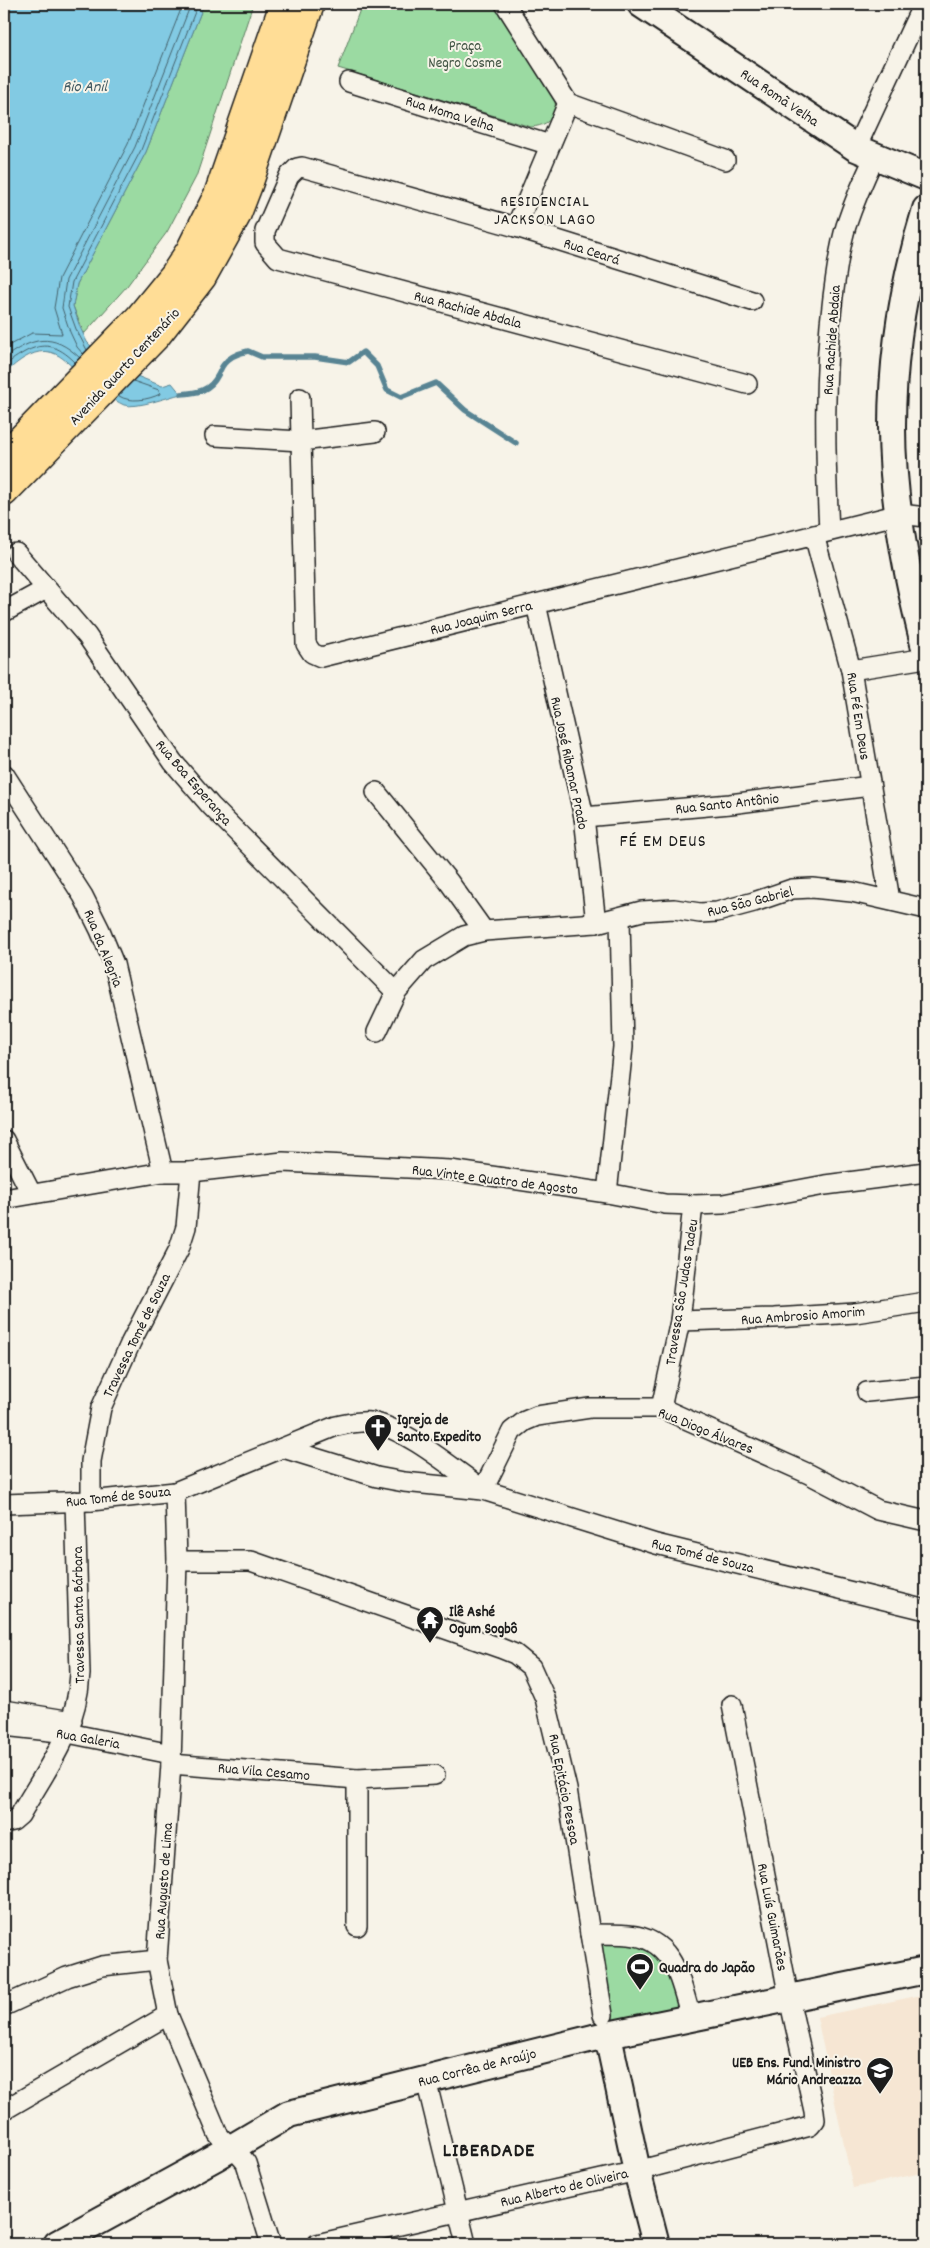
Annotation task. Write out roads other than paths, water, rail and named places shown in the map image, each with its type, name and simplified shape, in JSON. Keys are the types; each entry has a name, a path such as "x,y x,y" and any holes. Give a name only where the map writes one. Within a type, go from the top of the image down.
{"main road":[{"name":"Avenida Quarto Centenário","path":"148,327 175,274 206,221 229,166 284,4"},
{"name":"Avenida Quarto Centenário","path":"4,492 59,418 148,327 202,277 236,216 310,4"},
{"name":"Avenida Quarto Centenário","path":"4,457 59,418"}],"street":[{"path":"505,4 568,103 725,160"},
{"name":"Rua Romã Velha","path":"641,4 866,152 926,177"},
{"name":"Rua Rachide Abdaia","path":"822,533 826,461 828,333 845,228 856,196 866,152 923,4"},
{"name":"Rua Moma Velha","path":"349,82 550,145"},
{"path":"516,227 568,103"},
{"name":"Rua Ceará","path":"289,176 297,168 302,167 516,227 752,301"},
{"name":"Rua Rachide Abdala","path":"289,176 265,231 265,243 278,258 747,384"},
{"path":"923,233 900,328 894,380 892,427 900,514 917,613 926,652"},
{"name":"Rua Joaquim Serra","path":"300,398 306,644 312,653 326,656 900,514"},
{"path":"215,436 301,441 375,432"},
{"path":"900,514 926,517"},
{"name":"Rua Fé Em Deus","path":"822,533 851,670 890,900"},
{"name":"Rua Boa Esperança","path":"16,552 86,636 173,762 210,806 396,992"},
{"path":"4,612 46,589"},
{"name":"Rua José Ribamar Prado","path":"536,604 584,817 596,924"},
{"path":"851,670 926,658"},
{"name":"Rua da Alegria","path":"4,774 83,896 114,964 163,1172"},
{"name":"Rua Santo Antônio","path":"584,817 730,804 870,786"},
{"path":"376,792 449,882 484,931"},
{"name":"Rua São Gabriel","path":"377,1032 396,992 424,960 464,936 484,931 596,924 642,911 674,909 700,913 717,912 754,902 792,888 852,892 926,909"},
{"path":"607,1193 623,1047 620,918"},
{"path":"4,1140 31,1193"},
{"name":"Rua Vinte e Quatro de Agosto","path":"4,1199 163,1172 191,1172 283,1162 450,1170 607,1193 665,1204 693,1205 723,1204 825,1185 926,1172"},
{"name":"Travessa Tomé de Souza","path":"83,1501 101,1408 131,1342 179,1249 186,1227 191,1172"},
{"name":"Travessa São Judas Tadeu","path":"661,1408 680,1320 693,1205"},
{"name":"Rua Ambrosio Amorim","path":"680,1320 774,1318 855,1313 926,1302"},
{"path":"867,1392 926,1386"},
{"name":"Rua Diogo Álvares","path":"483,1490 512,1430 525,1421 537,1416 590,1408 661,1408 809,1474 878,1510 926,1520"},
{"name":"Rua Tomé de Souza","path":"4,1504 83,1501 175,1492 336,1426 358,1422 372,1422 412,1440 483,1490"},
{"name":"Rua Tomé de Souza","path":"283,1448 377,1477 404,1482 483,1490 656,1544 926,1610"},
{"name":"Rua Augusto de Lima","path":"175,1492 177,1561 171,1759 157,1960 168,2015 218,2134 230,2149 242,2156 246,2163 271,2244"},
{"name":"Travessa Santa Bárbara","path":"4,1822 13,1821 20,1815 70,1727 79,1696 83,1501"},
{"name":"Rua Epitácio Pessoa","path":"177,1561 251,1561 515,1654 532,1667 545,1698 567,1789 605,2026 637,2171 656,2244"},
{"name":"Rua Luís Guimarães","path":"732,1705 789,1998 814,2112 815,2120 810,2126"},
{"name":"Rua Galeria","path":"4,1710 70,1727 171,1759"},
{"name":"Rua Galeria","path":"4,1726 70,1727"},
{"name":"Rua Vila Cesamo","path":"171,1759 357,1779 434,1775"},
{"path":"356,1926 357,1779"},
{"path":"590,1934 640,1937 662,1949 671,1959 677,1971 691,2017"},
{"path":"4,2006 67,1977 102,1966 157,1960"},
{"name":"Rua Corrêa de Araújo","path":"57,2244 230,2149 289,2114 426,2080 605,2026 691,2017 926,1970"},
{"path":"4,2110 168,2015"},
{"path":"426,2080 466,2244"},
{"name":"Rua Alberto de Oliveira","path":"317,2244 637,2171 810,2126"}],"water":[{"name":"Rio Anil","path":"4,4 204,4 146,152 77,284 73,306 87,342 109,365 162,386 172,383 181,394 144,404 124,405 88,382 59,356 44,351 24,358 4,376"}],"waterway":[{"path":"181,394 198,392 207,388 215,380 229,359 248,351 262,357 315,357 349,362 363,352 377,366 387,390 401,397 436,383 465,410 516,443"}],"place":[{"name":"Igreja de Santo Expedito","path":"378,1452"},
{"name":"Ilê Ashé Ogum Sogbô","path":"430,1644"},
{"name":"Quadra do Japão","path":"640,1991"},
{"name":"UEB Ens. Fund. Ministro Mário Andreazza","path":"880,2095"}],"district":[{"name":"RESIDENCIAL JACKSON LAGO","path":"545,209"},
{"name":"FÉ EM DEUS","path":"663,840"},
{"name":"LIBERDADE","path":"489,2149"}],"park label":[{"name":"Praça Negro Cosme","path":"465,54"}]}
